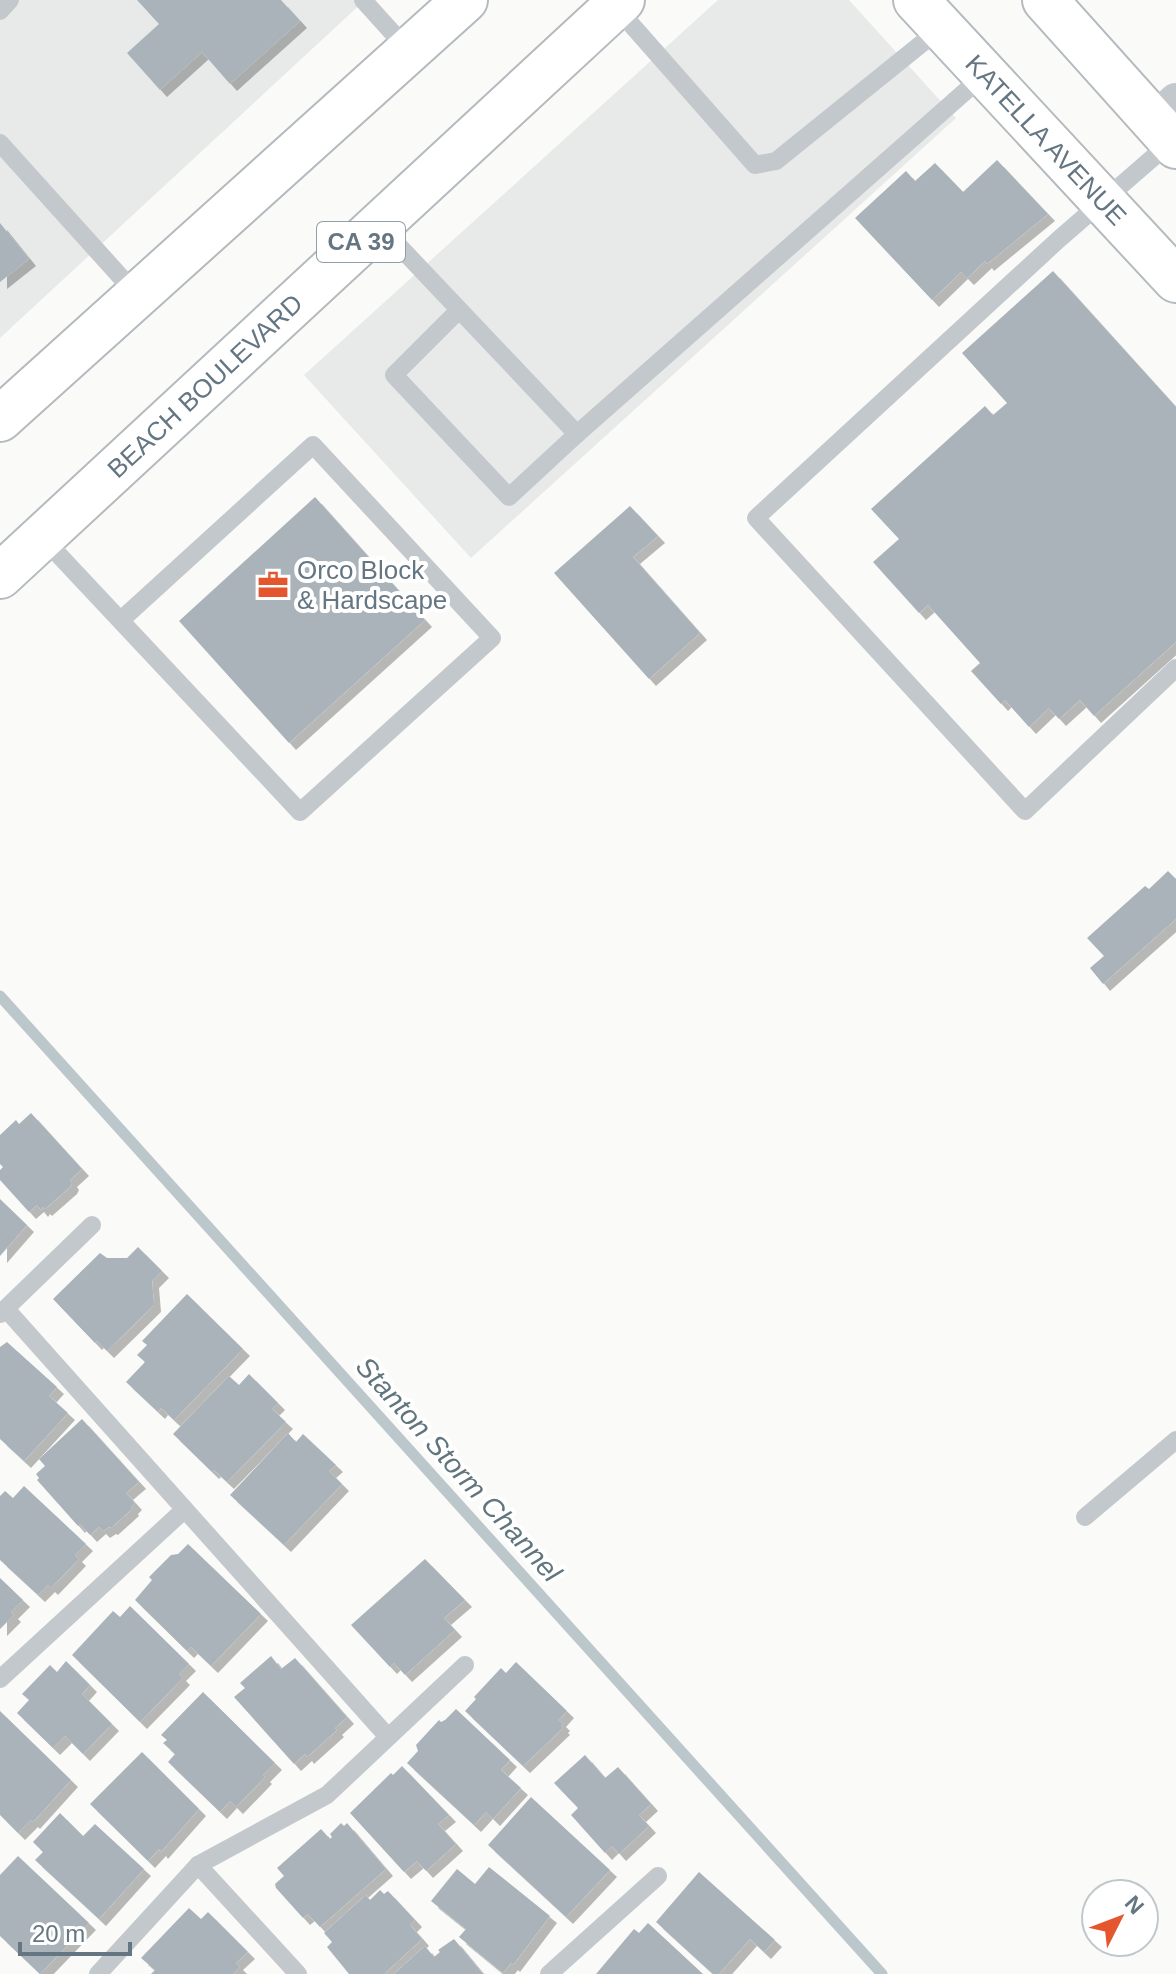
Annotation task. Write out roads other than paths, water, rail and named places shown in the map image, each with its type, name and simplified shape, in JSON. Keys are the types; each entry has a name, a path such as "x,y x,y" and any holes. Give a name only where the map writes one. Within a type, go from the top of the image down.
{"main road":[{"path":"0,419 465,0"},
{"path":"1045,0 1169,127"},
{"name":"BEACH BOULEVARD","path":"0,576 618,3"},
{"name":"KATELLA AVENUE","path":"929,14 1176,280"}],"lane":[{"path":"0,11 10,0"},
{"path":"363,0 409,51"},
{"path":"618,3 755,165 776,161 929,14"},
{"path":"459,310 394,375 509,497 985,74"},
{"path":"1169,127 1103,201 756,518 1025,811 1176,668"},
{"path":"0,143 137,295"},
{"path":"379,225 577,434"},
{"path":"42,537 300,812 492,638 313,445 121,620"},
{"path":"92,1225 3,1312 388,1737"},
{"path":"1085,1517 1176,1440"},
{"path":"0,1679 184,1510"},
{"path":"98,1974 198,1865 327,1795 465,1665"},
{"path":"198,1865 298,1974"},
{"path":"549,1974 658,1876"}],"waterway":[{"name":"Stanton Storm Channel","path":"0,996 882,1974"}],"place":[{"name":"Orco Block & Hardscape","path":"273,585"}]}
